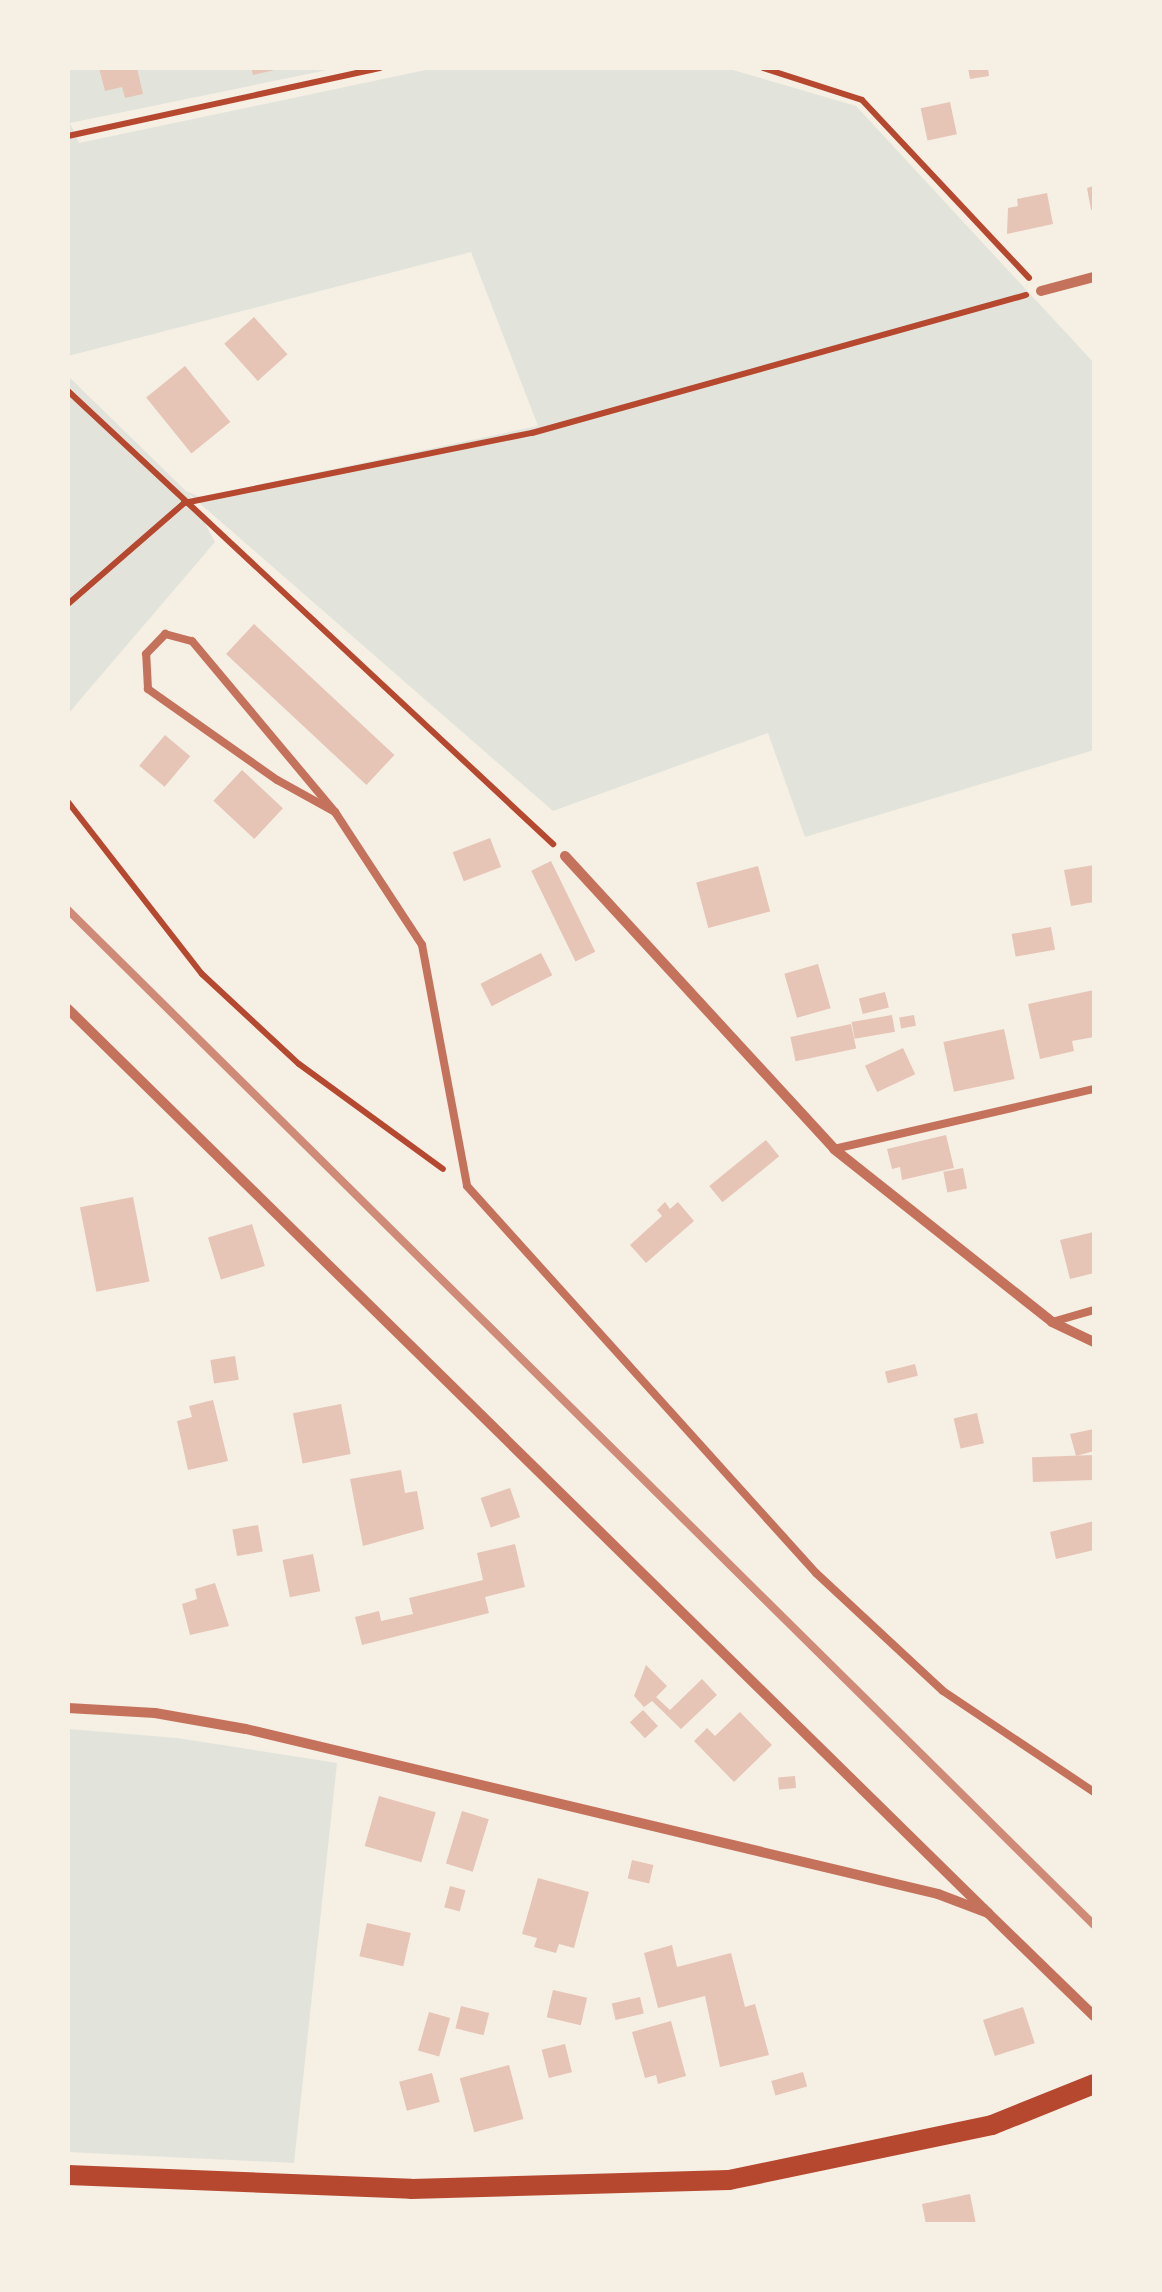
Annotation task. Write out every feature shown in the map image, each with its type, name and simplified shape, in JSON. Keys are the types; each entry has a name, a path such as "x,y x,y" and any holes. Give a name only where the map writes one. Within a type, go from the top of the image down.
{"main road":[{"path":"68,2175 411,2189 730,2180 992,2126 1094,2084"}],"street":[{"path":"1040,291 1094,278"},
{"path":"566,856 834,1150 1052,1322 1094,1342"},
{"path":"68,1009 1094,2016"},
{"path":"68,1708 155,1713 246,1729 938,1894 988,1914"}],"lane":[{"path":"335,812 277,780 148,688 146,654 165,634 192,641 335,812 422,946 467,1186 816,1574 943,1691 1094,1792"},
{"path":"834,1150 1094,1089"},
{"path":"1052,1322 1094,1310"}],"path":[{"path":"68,136 380,68"},
{"path":"68,604 184,503 532,433 1040,291 862,100 762,68"},
{"path":"68,391 566,856"},
{"path":"68,802 202,974 299,1064 467,1186"}],"shaded area":[{"path":"68,68 337,68 70,123 79,143 435,68 726,68 856,106 1094,363 1094,750 805,837 768,733 553,811 189,494 215,542 68,714 68,376 186,491 200,497 538,426 471,252 68,356"},
{"path":"68,1729 177,1738 337,1763 294,2163 68,2152"}],"building":[{"path":"99,68 137,68 143,94 125,98 122,87 105,91"},
{"path":"251,68 279,68 279,69 253,75"},
{"path":"968,68 988,68 989,76 970,79"},
{"path":"950,102 957,134 928,141 921,108"},
{"path":"1094,186 1094,209 1091,210 1087,188"},
{"path":"1047,193 1053,224 1007,234 1008,208 1018,206 1017,199"},
{"path":"254,317 287,354 258,381 224,344"},
{"path":"185,366 230,422 191,453 146,397"},
{"path":"254,624 394,755 366,785 226,654"},
{"path":"165,735 190,756 165,787 139,766"},
{"path":"242,770 283,808 254,839 213,801"},
{"path":"490,838 501,867 464,881 453,852"},
{"path":"551,861 595,952 576,961 531,871"},
{"path":"1094,865 1094,902 1071,906 1064,870"},
{"path":"758,866 770,911 708,928 696,883"},
{"path":"1051,927 1055,950 1016,957 1012,934"},
{"path":"541,953 552,975 492,1006 480,984"},
{"path":"818,964 831,1008 797,1018 784,974"},
{"path":"1094,990 1094,1037 1072,1041 1074,1051 1040,1059 1028,1004"},
{"path":"885,992 889,1008 863,1014 859,999"},
{"path":"892,1015 895,1032 855,1039 852,1022"},
{"path":"914,1015 916,1026 901,1028 899,1018"},
{"path":"851,1024 856,1048 796,1061 790,1037"},
{"path":"1004,1029 1015,1079 954,1092 943,1042"},
{"path":"903,1048 915,1074 877,1092 865,1066"},
{"path":"946,1135 954,1168 902,1180 900,1167 892,1169 887,1149"},
{"path":"766,1140 779,1156 722,1202 709,1186"},
{"path":"963,1168 967,1189 947,1192 943,1172"},
{"path":"133,1197 149,1281 96,1292 80,1207"},
{"path":"665,1202 670,1209 678,1202 694,1221 646,1263 630,1245 662,1216 657,1210"},
{"path":"252,1224 265,1266 221,1280 208,1237"},
{"path":"1094,1232 1094,1273 1070,1279 1060,1240"},
{"path":"235,1356 239,1380 214,1384 210,1360"},
{"path":"915,1364 918,1376 888,1383 885,1371"},
{"path":"213,1400 228,1461 188,1470 177,1421 192,1417 189,1406"},
{"path":"341,1404 351,1454 303,1463 293,1413"},
{"path":"977,1413 984,1443 961,1449 954,1418"},
{"path":"1094,1429 1094,1451 1076,1456 1070,1434"},
{"path":"1093,1455 1094,1480 1033,1482 1032,1457"},
{"path":"401,1470 405,1493 417,1491 424,1529 363,1546 350,1479"},
{"path":"510,1488 520,1517 491,1527 481,1498"},
{"path":"1094,1521 1094,1550 1056,1559 1050,1532"},
{"path":"258,1525 263,1552 237,1556 232,1530"},
{"path":"515,1544 525,1587 485,1597 489,1613 362,1645 355,1617 379,1611 381,1621 413,1614 409,1598 483,1580 477,1553"},
{"path":"313,1554 320,1591 290,1597 283,1560"},
{"path":"215,1583 229,1626 190,1635 182,1604 197,1599 195,1589"},
{"path":"646,1665 667,1686 656,1697 670,1710 702,1679 717,1695 681,1729 652,1701 644,1707 634,1696"},
{"path":"643,1710 658,1726 645,1738 630,1722"},
{"path":"740,1712 772,1745 734,1782 694,1741 707,1728 715,1736"},
{"path":"795,1776 796,1788 779,1789 778,1777"},
{"path":"379,1796 436,1812 421,1862 365,1846"},
{"path":"462,1811 489,1819 473,1872 446,1864"},
{"path":"632,1860 653,1865 649,1883 628,1879"},
{"path":"538,1878 589,1892 574,1948 559,1944 556,1953 534,1947 537,1938 522,1934"},
{"path":"450,1886 465,1890 460,1911 444,1907"},
{"path":"367,1923 411,1933 403,1966 359,1956"},
{"path":"672,1945 677,1967 731,1953 745,2007 755,2004 769,2055 720,2067 705,1996 658,2008 644,1953"},
{"path":"553,1990 587,1998 581,2025 547,2017"},
{"path":"640,1997 644,2014 616,2020 612,2004"},
{"path":"461,2006 489,2013 484,2035 455,2028"},
{"path":"1023,2007 1035,2043 995,2056 983,2020"},
{"path":"429,2012 450,2018 439,2057 418,2050"},
{"path":"671,2021 686,2076 658,2084 656,2075 645,2078 632,2032"},
{"path":"565,2044 572,2072 549,2078 542,2050"},
{"path":"509,2065 523,2119 474,2132 460,2078"},
{"path":"803,2072 807,2086 775,2096 771,2081"},
{"path":"432,2073 440,2102 407,2111 399,2082"},
{"path":"970,2194 976,2224 926,2224 922,2204"}],"railway":[{"path":"68,910 1094,1925"}]}
